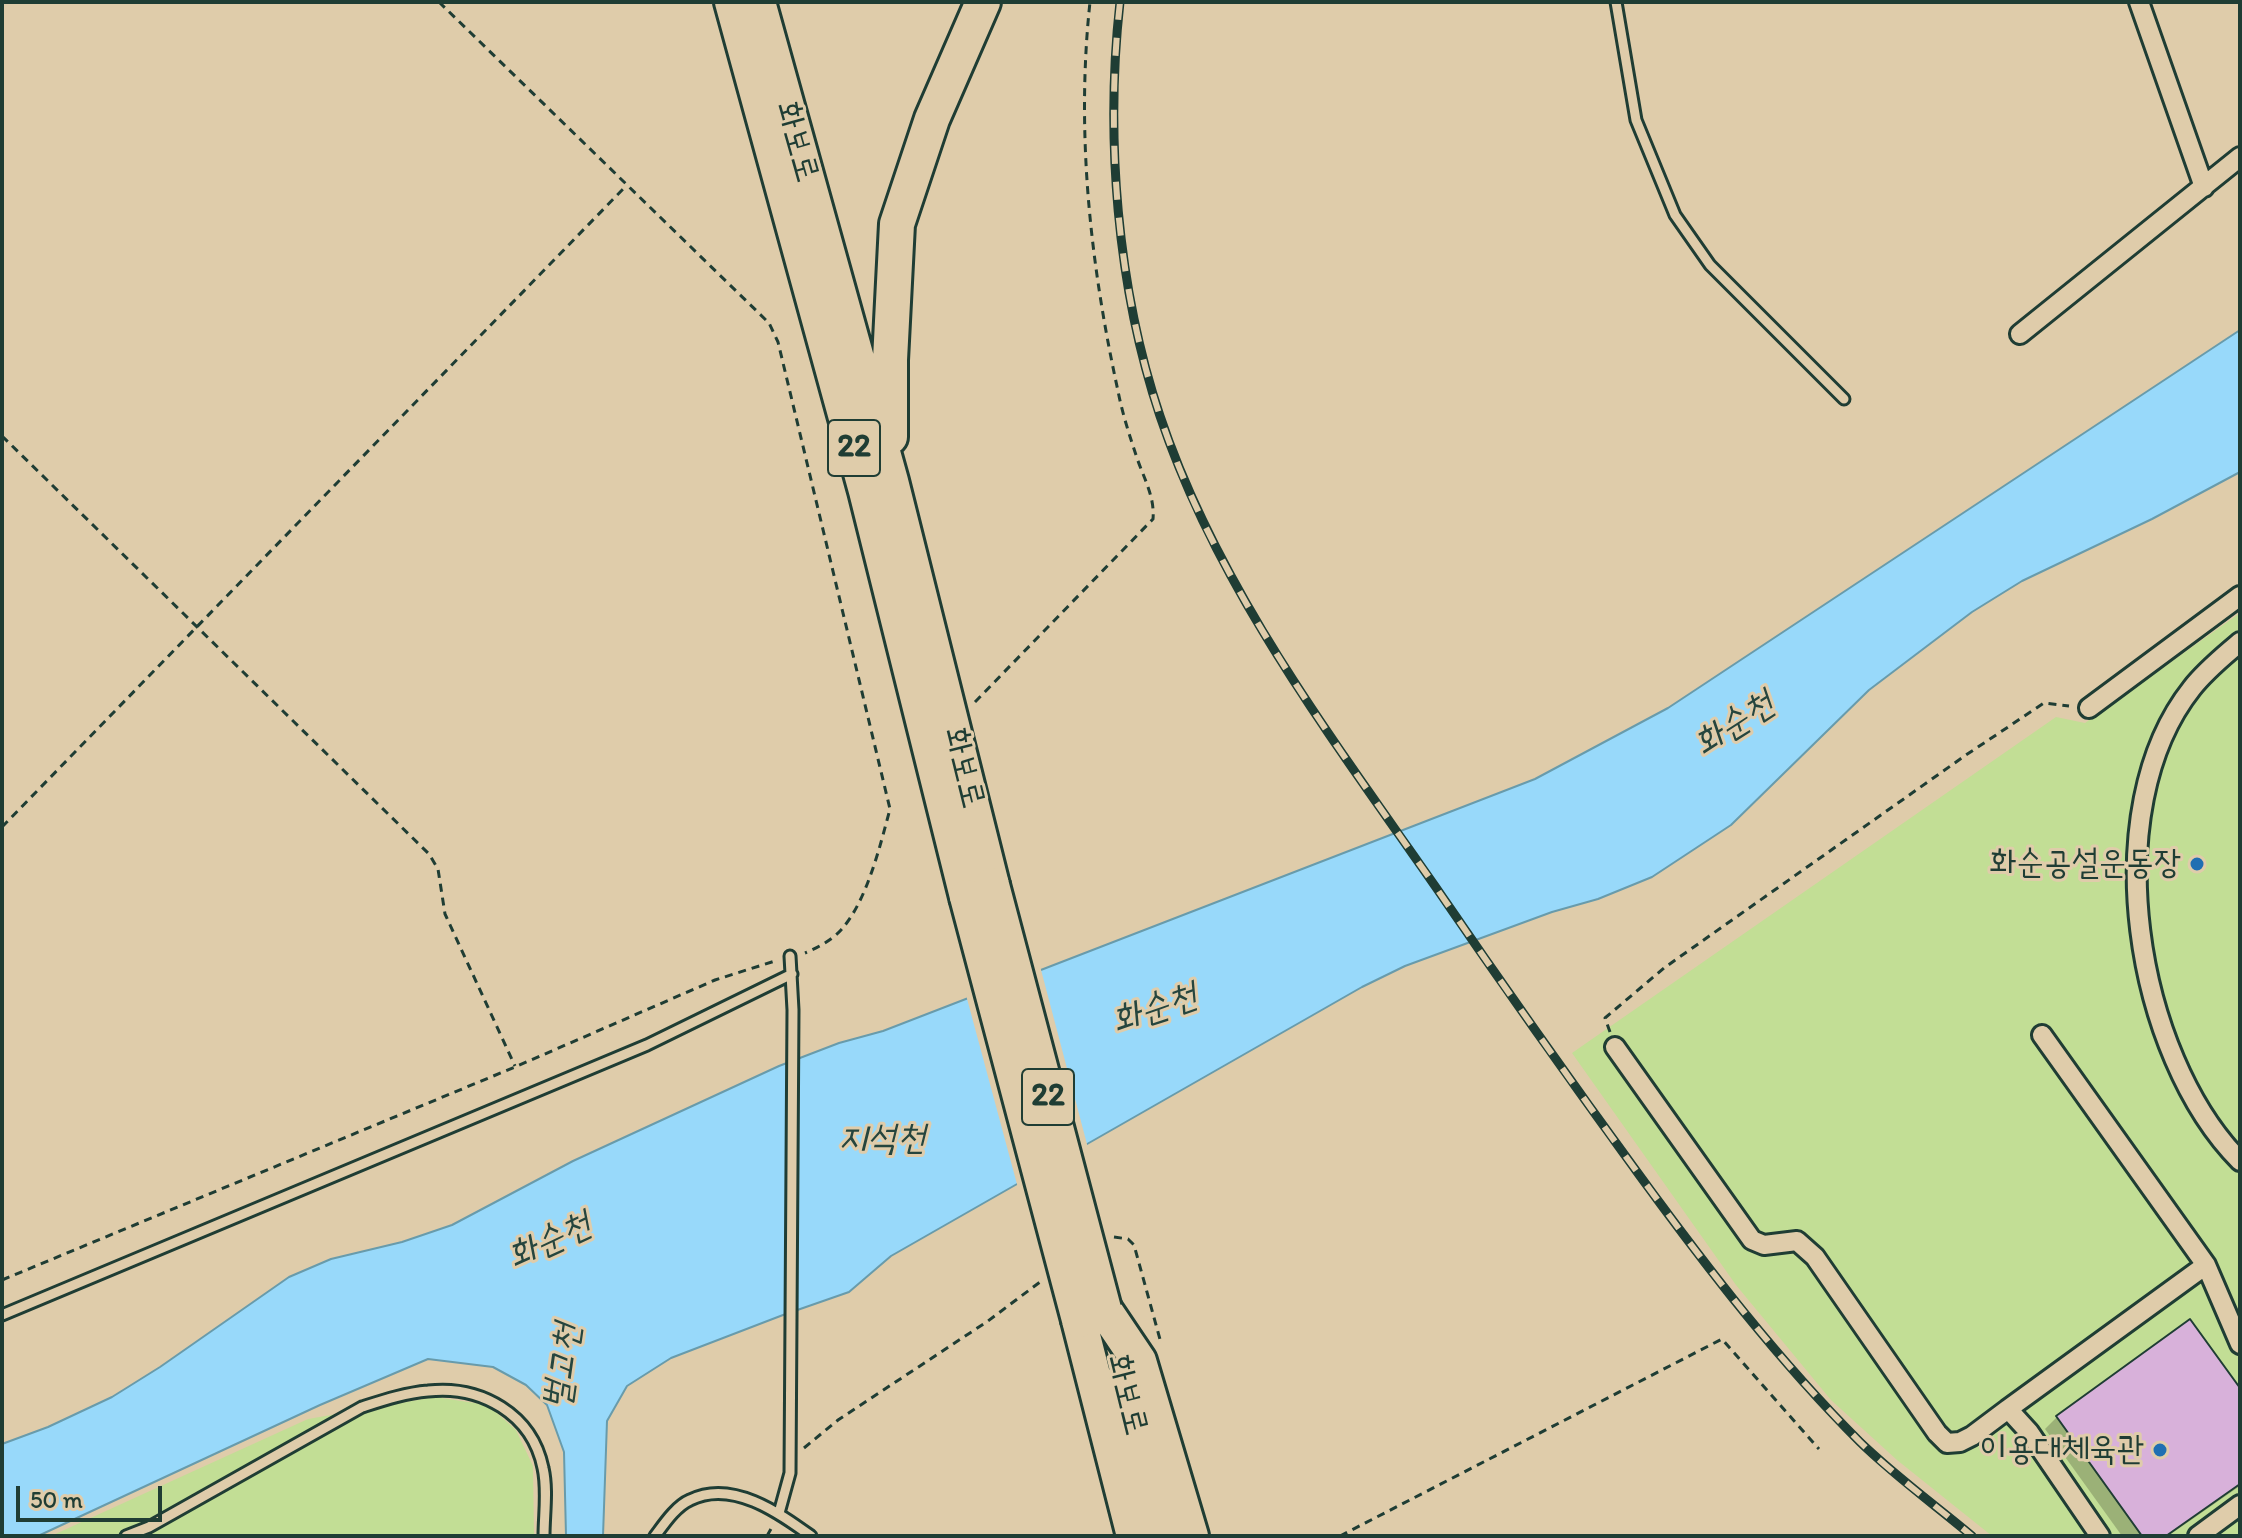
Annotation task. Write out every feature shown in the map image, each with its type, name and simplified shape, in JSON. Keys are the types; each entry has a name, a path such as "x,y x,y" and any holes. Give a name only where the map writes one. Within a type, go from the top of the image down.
{"highway":[{"name":"화보로","path":"732,2 980,891 1091,1314 1162,1536"},
{"name":"화보로","path":"758,2 891,481 980,891"},
{"name":"22","path":"891,481 890,360 897,224 932,119 983,2"},
{"name":"화보로","path":"1091,1314 1134,1536"},
{"path":"1112,1536 1072,1383 1091,1314 1139,1361 1191,1536"}],"street":[{"path":"2139,2 2204,187"},
{"path":"2020,334 2240,157"},
{"path":"2089,708 2240,596"},
{"path":"2240,642 2191,689 2172,721 2153,763 2142,814 2138,858 2142,948 2163,1035 2191,1098 2240,1161"},
{"path":"2042,1035 2206,1265 2240,1344"},
{"path":"1615,1047 1752,1240 1764,1245 1797,1241 1815,1257 1947,1443 1960,1442 1972,1436 2206,1265"},
{"path":"2008,1409 2029,1432 2100,1536"},
{"path":"2198,1536 2240,1505"}],"lane":[{"path":"1616,2 1636,120 1675,215 1710,265 1844,399"},
{"path":"779,1513 790,1473 793,1010 790,956"},
{"path":"2,1315 647,1045 792,974"},
{"path":"126,1536 149,1527 362,1407 394,1396 430,1390 475,1396 507,1410 520,1420 543,1465 544,1536"},
{"path":"655,1536 667,1519 690,1500 715,1495 742,1496 779,1513 811,1536"}],"path":[{"path":"2,1280 723,977 809,952 830,939 847,921 879,852 890,809 778,342 769,323 439,2"},
{"path":"975,702 1153,519 1154,503 1118,393 1091,235 1083,128 1090,2"},
{"path":"2,827 627,185"},
{"path":"2,436 429,854 438,869 445,914 515,1067"},
{"path":"1615,1047 1605,1018 1664,968 2044,703 2089,708"},
{"path":"1108,1238 1120,1236 1134,1245 1162,1349"},
{"path":"790,1462 838,1420 988,1321 1047,1276"},
{"path":"1340,1536 1722,1339 1819,1449"}],"green space":[{"path":"2240,613 2240,1536 1992,1536 1897,1460 1831,1400 1736,1285 1572,1053 2056,717 2085,723"},
{"path":"435,1397 488,1405 516,1430 533,1466 534,1536 51,1536 308,1419"}],"water":[{"name":"지석천","path":"2240,330 2240,472 2152,519 2022,581 1972,612 1869,690 1731,825 1652,877 1405,966 1362,987 891,1256 849,1292 671,1358 627,1386 607,1421 603,1536 566,1536 564,1452 547,1405 526,1385 493,1367 428,1359 320,1405 38,1536 2,1536 2,1444 48,1427 112,1397 289,1277 331,1259 402,1242 452,1225 573,1161 779,1066 839,1043 883,1031 1535,779 1668,708"}],"pier":[{"path":"1040,966 1088,1148 1018,1188 966,995"}],"building":[{"name":"이용대체육관","path":"2190,1319 2240,1388 2240,1484 2166,1536 2142,1536 2056,1416"}],"railway":[{"path":"1120,2 1114,105 1115,158 1124,264 1134,316 1145,367 1184,480 1245,602 1318,718 1485,959 1718,1279 1772,1346 1860,1442 1972,1536"}],"place":[{"name":"화순공설운동장","path":"2197,864"},
{"name":"이용대체육관","path":"2160,1450"}],"water label":[{"name":"화순천","path":"1735,725"},
{"name":"화순천","path":"1155,1010"},
{"name":"화순천","path":"550,1242"},
{"name":"벌고천","path":"564,1367"}]}
